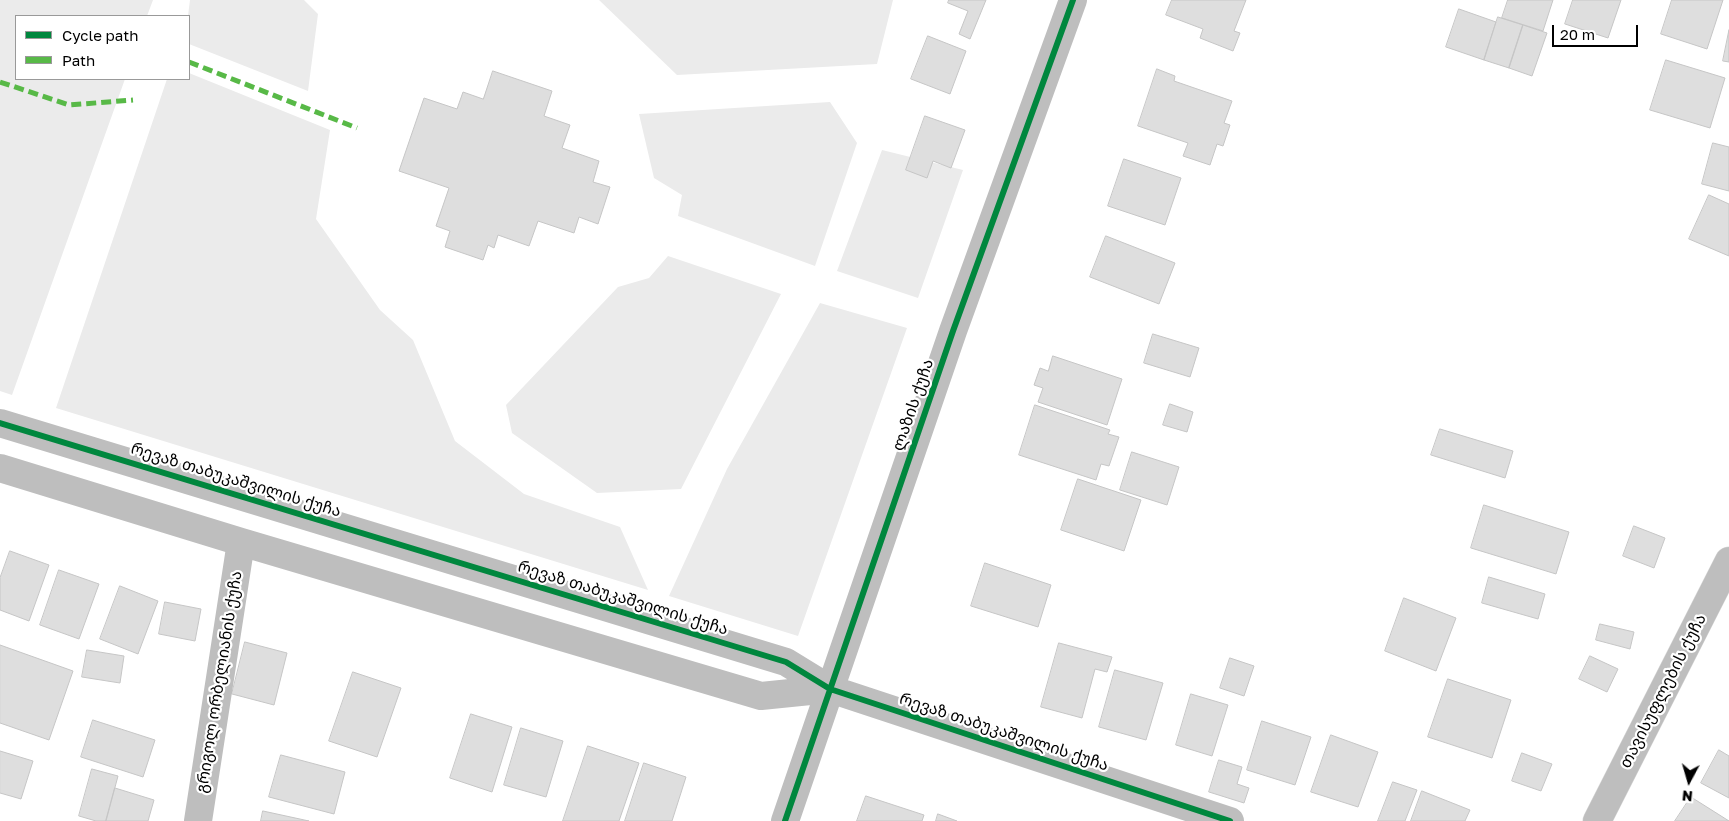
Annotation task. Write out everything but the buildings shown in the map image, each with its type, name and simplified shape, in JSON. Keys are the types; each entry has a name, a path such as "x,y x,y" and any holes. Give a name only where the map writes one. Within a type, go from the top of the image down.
{"street":[{"name":"ლაზის ქუჩა","path":"785,821 953,331 1073,0"},
{"name":"რევაზ თაბუკაშვილის ქუჩა","path":"2,430 786,662 830,689 1230,821"},
{"name":"რევაზ თაბუკაშვილის ქუჩა","path":"0,468 241,542 761,696 830,689"},
{"name":"გრიგოლ ორბელიანის ქუჩა","path":"198,821 241,542"},
{"name":"თავისუფლების ქუჩა","path":"1597,821 1729,560"}],"shaded area":[{"path":"0,0 153,0 147,15 15,15 15,80 125,80 12,395 0,391"},
{"path":"190,0 304,0 318,14 308,91 190,44 190,15 188,15"},
{"path":"599,0 893,0 877,64 677,75"},
{"path":"190,73 330,130 316,219 380,310 413,340 455,441 524,494 620,527 648,590 56,408 167,80 190,80"},
{"path":"830,102 857,143 815,266 678,216 682,195 654,178 639,114"},
{"path":"882,150 963,170 918,298 837,271"},
{"path":"668,256 781,294 681,489 597,493 512,433 506,405 618,287 649,278"},
{"path":"820,303 907,328 798,636 669,596 727,469"}],"marked path":[{"path":"190,62 357,128"},
{"path":"0,82 69,105 133,100"}],"cycle path":[{"path":"785,821 953,331 1073,0"},
{"path":"0,423 786,662 830,689 1230,821"}]}
